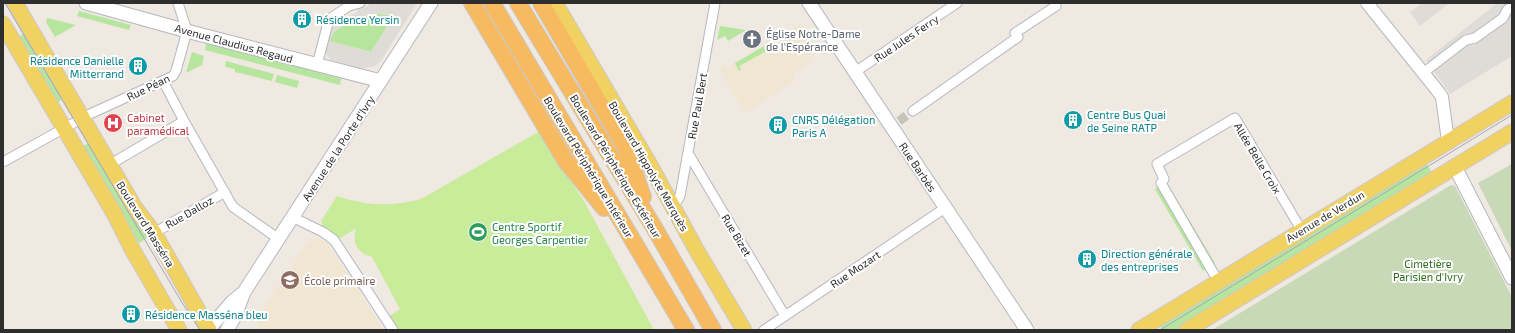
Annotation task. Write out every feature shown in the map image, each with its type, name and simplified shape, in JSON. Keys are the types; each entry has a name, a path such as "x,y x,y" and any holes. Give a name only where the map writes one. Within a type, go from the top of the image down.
{"highway":[{"path":"472,3 565,160 637,248"},
{"name":"Boulevard Périphérique Intérieur","path":"492,3 686,330"},
{"name":"Boulevard Périphérique Extérieur","path":"518,3 655,229 713,330"},
{"path":"541,3 627,150 655,229"}],"main road":[{"name":"Avenue Claudius Regaud","path":"86,3 187,31 381,81"},
{"name":"Avenue de la Porte d'Ivry","path":"227,330 235,316 244,292 431,3"},
{"name":"Boulevard Hippolyte Marquès","path":"555,3 744,330"},
{"name":"Rue Barbès","path":"809,3 855,72 895,124 945,208 1027,330"},
{"path":"3,15 18,4"},
{"name":"Boulevard Masséna","path":"18,4 82,119 135,208 154,233 208,330"},
{"name":"Boulevard Masséna","path":"3,24 116,214 132,249 179,330"},
{"name":"Avenue de Verdun","path":"1139,330 1512,103"},
{"path":"1187,330 1512,132"},
{"path":"1448,141 1455,167 1512,278"},
{"name":"Avenue de la Porte d'Ivry","path":"208,330 232,302 244,292"}],"street":[{"path":"178,3 187,31"},
{"path":"317,65 329,19 338,7 360,3"},
{"name":"Rue Paul Bert","path":"671,204 677,201 680,196 714,3"},
{"name":"Rue Jules Ferry","path":"855,72 957,3"},
{"path":"1367,3 1442,97 1448,141"},
{"path":"912,111 1018,38 1015,33 1059,4"},
{"path":"1423,73 1466,40 1475,38 1503,18 1507,10 1512,6"},
{"name":"Rue Péan","path":"82,119 173,76 176,71 187,31"},
{"path":"163,81 184,121 233,206 279,239"},
{"name":"Allée Belle Croix","path":"1218,281 1161,183 1164,179 1157,164 1235,118 1302,231"},
{"path":"3,162 82,119"},
{"path":"109,165 184,121"},
{"name":"Rue Bizet","path":"688,153 785,316"},
{"name":"Rue Dalloz","path":"154,233 225,192"},
{"name":"Rue Mozart","path":"764,330 945,208"},
{"path":"292,217 323,232 334,240 393,330"}],"shaded area":[{"path":"368,3 412,3 416,5 381,61 375,66 360,68 331,60 324,50 329,29 339,20 356,13 357,10 369,6","holes":["384,14 391,16 392,20 371,52 330,41 334,32 353,20 368,15"]},
{"path":"1423,3 1449,3 1420,26 1410,12"},
{"path":"1497,3 1512,3 1512,56 1450,94 1426,60"},
{"path":"801,23 817,51 809,56 812,60 792,74 795,80 745,113 719,68 725,64 727,68 764,46 766,50 775,44 774,41"},
{"path":"310,238 318,238 327,243 384,330 258,330 257,319"}],"green space":[{"path":"79,11 131,25 129,30 77,16"},
{"path":"379,14 388,15 392,19 371,52 329,41 332,34 343,24 357,18"},
{"path":"47,18 76,25 55,37 46,22"},
{"path":"720,26 746,30 728,41 725,36 717,40"},
{"path":"25,33 63,99 57,103 18,37"},
{"path":"206,43 339,78 341,79 340,85 205,50"},
{"path":"764,46 767,51 739,66 741,70 739,71 735,63"},
{"path":"192,52 204,56 202,65 186,73"},
{"path":"226,61 274,74 272,81 235,72 235,69 225,67"},
{"path":"277,75 299,81 297,88 275,82"},
{"name":"Centre Sportif Georges Carpentier","path":"538,132 584,201 654,330 396,330 388,317 400,309 372,257 367,256 357,247 355,243 356,230 355,229 337,240 324,228 321,221 337,196 359,202 379,204 410,202 421,199"},
{"path":"90,142 147,238 139,243 82,147"},
{"path":"1424,160 1433,174 1182,330 1162,330 1158,323"},
{"path":"1512,164 1512,251 1478,183"},
{"path":"1167,183 1215,263 1203,271 1155,189"},
{"name":"Cimetière Parisien d'Ivry","path":"1451,185 1455,186 1512,297 1512,330 1212,330"}],"tunnel":[{"path":"899,121 913,111"}],"tram line":[{"path":"5,3 181,301 200,330"},
{"path":"1160,330 1512,115"}],"place":[{"name":"Résidence Yersin","path":"302,19"},
{"name":"Église Notre-Dame de l'Espérance","path":"752,39"},
{"name":"Résidence Danielle Mitterrand","path":"138,66"},
{"name":"Centre Bus Quai de Seine RATP","path":"1073,120"},
{"name":"Cabinet paramédical","path":"113,123"},
{"name":"CNRS Délégation Paris A","path":"778,125"},
{"name":"Centre Sportif Georges Carpentier","path":"478,232"},
{"name":"Direction générale des entreprises","path":"1087,259"},
{"name":"École primaire","path":"290,280"},
{"name":"Résidence Masséna bleu","path":"131,314"}]}
